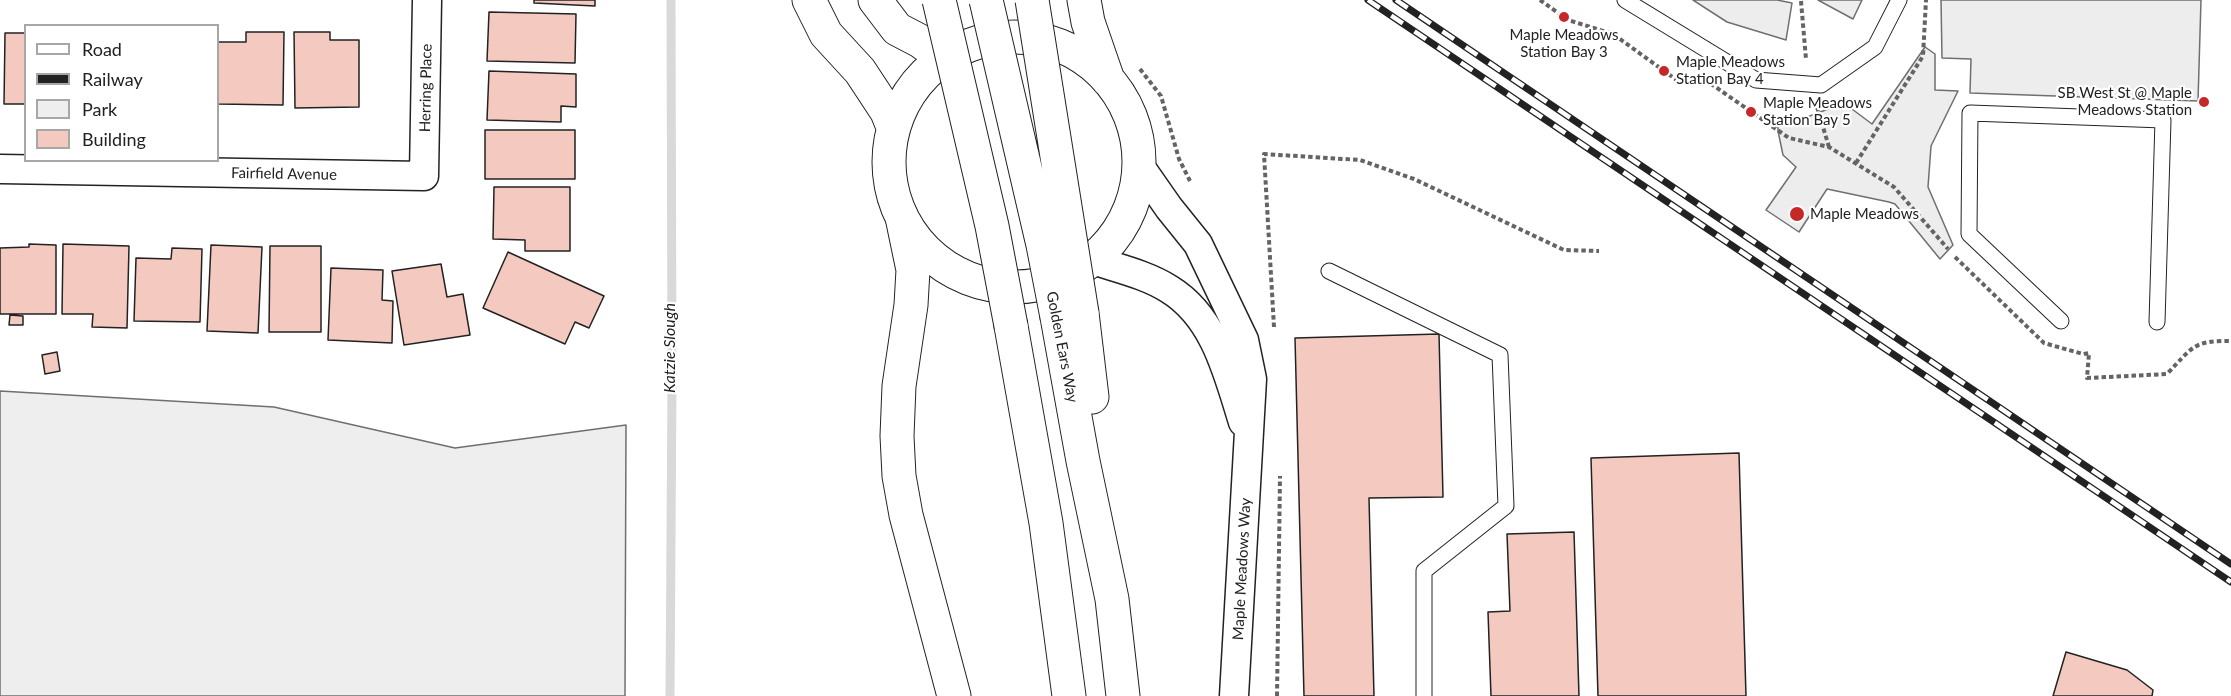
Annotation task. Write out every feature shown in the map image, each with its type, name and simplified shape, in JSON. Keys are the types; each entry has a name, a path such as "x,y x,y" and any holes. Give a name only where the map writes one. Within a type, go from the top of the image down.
{"main road":[{"path":"809,0 826,34 860,70 888,112 893,127 889,175 903,222 913,270 911,305 899,386 897,436 899,476 908,526 954,696"},
{"path":"875,0 897,29 920,41 941,56"},
{"path":"939,0 990,214 1011,326 1046,523 1069,696"},
{"name":"Golden Ears Way","path":"986,0 1043,245 1069,315"},
{"path":"1032,0 1069,315 1099,458 1123,696"},
{"path":"1025,37 1038,0"},
{"path":"1084,0 1088,22 1109,81"},
{"path":"893,127 916,84 941,56 990,39 1039,36 1085,58 1109,81 1118,91 1138,134 1140,180 1125,225 1096,261 1059,281 1016,289 973,282 934,263 903,222"}],"street":[{"name":"Herring Place","path":"424,176 427,0"},
{"name":"Maple Meadows Way","path":"1139,165 1198,244 1244,340 1252,379 1234,696"},
{"name":"Fairfield Avenue","path":"0,169 424,176"},
{"name":"Maple Meadows Way","path":"1096,261 1145,277 1169,289 1194,310 1222,355 1249,442"}],"lane":[{"path":"1625,0 1756,80 1821,85 1875,47 1899,0"},
{"path":"2061,321 1969,234 1970,112 2163,120 2157,322"},
{"path":"1329,271 1500,355 1506,506 1424,571 1424,696"}],"path":[{"path":"1539,0 1568,20 1613,34 1678,81 1707,81 1789,138 1829,147"},
{"path":"1856,163 1923,56 1926,0"},
{"path":"1274,328 1264,154 1360,160 1414,179 1564,250 1599,251"},
{"path":"2089,353 2087,378 2167,374 2195,345 2209,340 2231,341"}],"green space":[{"path":"0,391 274,407 455,448 626,425 625,696 0,696"}],"shaded area":[{"path":"1693,0 1777,0 1792,3 1786,40 1727,22"},
{"path":"1818,0 1862,0 1853,19"},
{"path":"1941,0 2201,0 2198,101 1970,93 1971,59 1942,58"},
{"path":"1925,47 1935,54 1935,90 1958,91 1931,146 1928,187 1953,245 1940,259 1895,204 1889,202 1827,189 1799,232 1766,210 1796,167 1783,155 1778,118 1794,122 1844,103 1872,124"}],"building":[{"path":"534,0 595,0 595,6 534,3"},
{"path":"489,12 576,14 575,63 487,61"},
{"path":"246,32 284,32 283,105 219,104 219,42 246,42"},
{"path":"294,32 330,32 330,40 359,40 359,107 295,108"},
{"path":"5,33 24,33 24,104 4,104"},
{"path":"489,71 576,74 576,107 561,106 561,122 487,120"},
{"path":"485,130 575,130 575,179 485,179"},
{"path":"494,187 570,187 570,251 525,251 525,240 493,239"},
{"path":"29,244 56,245 56,314 0,314 0,248 29,247"},
{"path":"63,244 129,246 127,328 92,327 93,314 62,314"},
{"path":"211,245 262,247 258,333 207,331"},
{"path":"270,246 321,246 321,332 269,332"},
{"path":"172,248 202,249 200,322 134,321 136,258 171,259"},
{"path":"508,252 604,296 589,328 575,322 565,344 483,308"},
{"path":"441,264 447,297 463,294 470,335 404,345 392,271"},
{"path":"331,268 383,270 382,300 393,301 392,343 328,340"},
{"path":"10,315 23,316 23,325 9,325"},
{"path":"1439,334 1443,497 1369,498 1374,696 1304,696 1295,338"},
{"path":"57,352 60,371 45,374 42,355"},
{"path":"1739,453 1746,696 1598,696 1591,458"},
{"path":"1574,532 1579,696 1491,696 1488,612 1510,611 1507,534"},
{"path":"2066,652 2127,670 2153,690 2152,696 2053,696"}],"waterway":[{"name":"Katzie Slough","path":"670,696 671,0"}],"railway":[{"path":"1368,0 2231,582"},
{"path":"1396,0 2231,564"}],"place":[{"name":"Maple Meadows Station Bay 3","path":"1564,17"},
{"name":"Maple Meadows Station Bay 4","path":"1664,71"},
{"name":"SB West St @ Maple Meadows Station","path":"2204,102"},
{"name":"Maple Meadows Station Bay 5","path":"1751,112"},
{"name":"Maple Meadows","path":"1797,214"}]}
